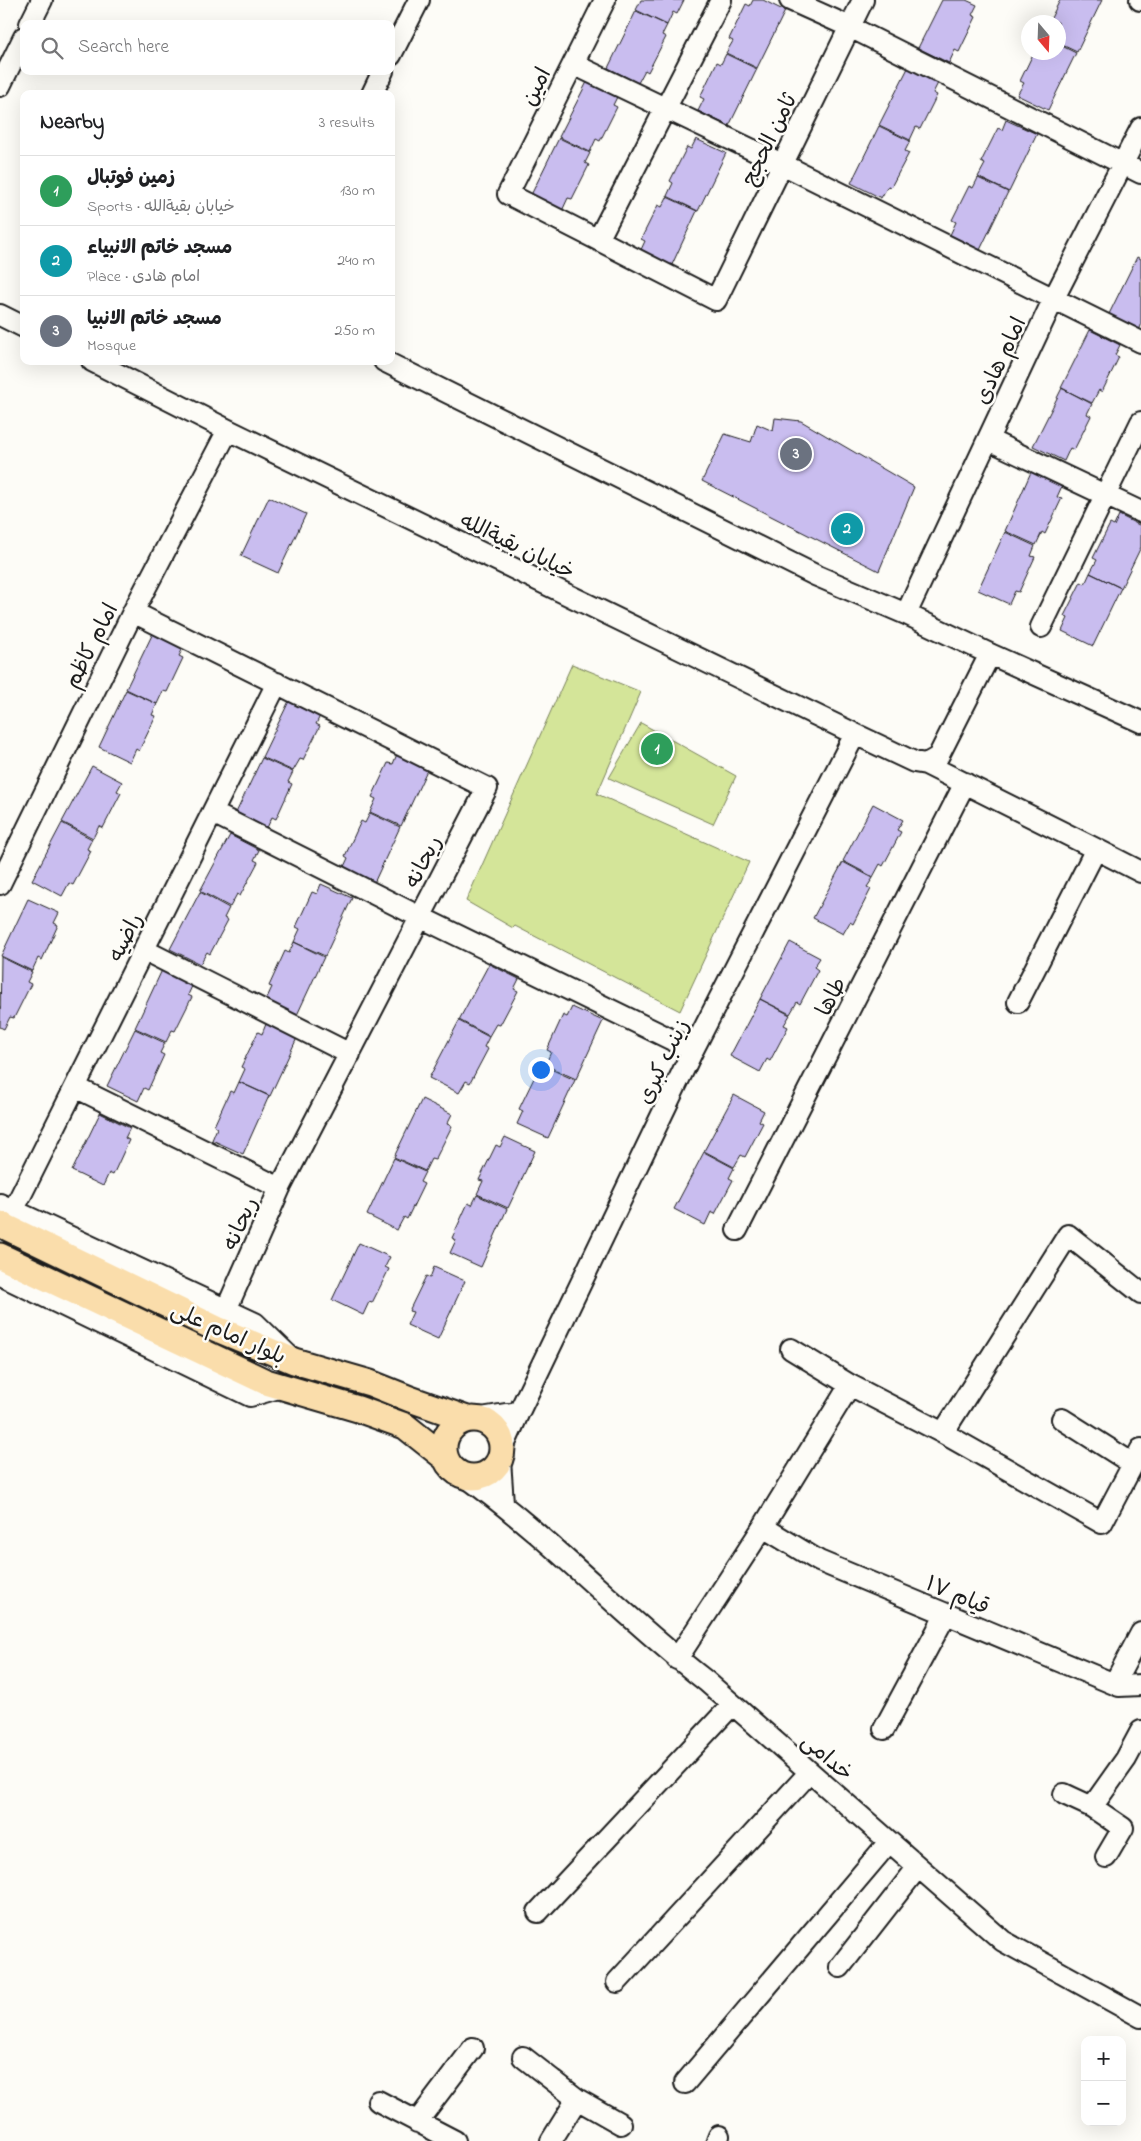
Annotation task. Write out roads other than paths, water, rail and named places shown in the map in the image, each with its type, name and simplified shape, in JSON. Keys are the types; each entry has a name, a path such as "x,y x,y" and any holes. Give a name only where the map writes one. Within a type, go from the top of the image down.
{"main road":[{"name":"بلوار امام علی","path":"4,1213 217,1329 294,1361 370,1383 410,1399 471,1419"},
{"name":"بلوار امام علی","path":"0,1256 257,1378 358,1409 405,1426 444,1457"},
{"path":"282,1387 294,1361"},
{"path":"471,1419 490,1424 500,1435 501,1455 494,1468 486,1474 466,1477 452,1470 444,1457 444,1440 452,1426 471,1419"}],"street":[{"path":"32,20 42,0"},
{"path":"395,47 418,0"},
{"name":"امین","path":"598,240 508,194 605,0"},
{"path":"598,240 721,0"},
{"path":"790,0 850,27 1141,173"},
{"name":"ثامن الحجج","path":"598,240 716,300 863,0"},
{"path":"0,86 20,46"},
{"path":"573,64 782,164 1141,342"},
{"path":"374,90 381,75"},
{"name":"امام هادی","path":"906,614 1054,298 1141,128"},
{"path":"0,315 20,325"},
{"name":"خیابان بقیةالله","path":"100,365 228,430 855,734 914,762 926,764 1141,872"},
{"path":"392,365 815,574 1141,722"},
{"path":"1041,627 1141,422"},
{"name":"امام کاظم","path":"0,884 133,612 228,430"},
{"path":"989,440 1141,512"},
{"name":"ریحانه","path":"133,612 487,788 280,1188 226,1310"},
{"path":"926,764 938,757 990,654"},
{"name":"راضیه","path":"4,1213 75,1087 277,683"},
{"name":"زینب کبری","path":"501,1455 519,1412 693,1050 855,734"},
{"name":"طاها","path":"737,1230 965,783"},
{"path":"213,813 420,917 693,1050"},
{"path":"1018,1002 1096,849"},
{"path":"144,950 350,1054"},
{"path":"75,1087 280,1188"},
{"path":"4,1213 255,1323 294,1361"},
{"path":"943,1433 1068,1235 1141,1294"},
{"path":"0,1275 250,1396 282,1387"},
{"path":"792,1349 850,1385 943,1433 1102,1523 1137,1457 1062,1419"},
{"path":"677,1659 763,1527 850,1385"},
{"path":"471,1419 519,1412"},
{"path":"501,1455 503,1504"},
{"name":"خدامی","path":"466,1477 503,1504 549,1542 677,1659 810,1772 1003,1941 1141,2017"},
{"name":"قیام ۱۷","path":"763,1527 819,1561 1119,1686 1141,1685"},
{"path":"884,1729 946,1614"},
{"path":"1114,1684 1141,1632"},
{"path":"538,1912 732,1705"},
{"path":"1092,1808 1126,1759 1141,1731"},
{"path":"617,1982 810,1772"},
{"path":"1064,1794 1092,1808 1123,1828 1106,1858"},
{"path":"685,2083 889,1842"},
{"path":"840,1967 918,1867"},
{"path":"417,2122 473,2048"},
{"path":"523,2057 577,2099 621,2124"},
{"path":"552,2141 577,2099"},
{"path":"378,2101 455,2141"}],"place":[{"name":"مسجد خاتم الانبیا","path":"796,454"},
{"name":"مسجد خاتم الانبیاء","path":"847,529"},
{"name":"زمین فوتبال","path":"657,749"}]}
